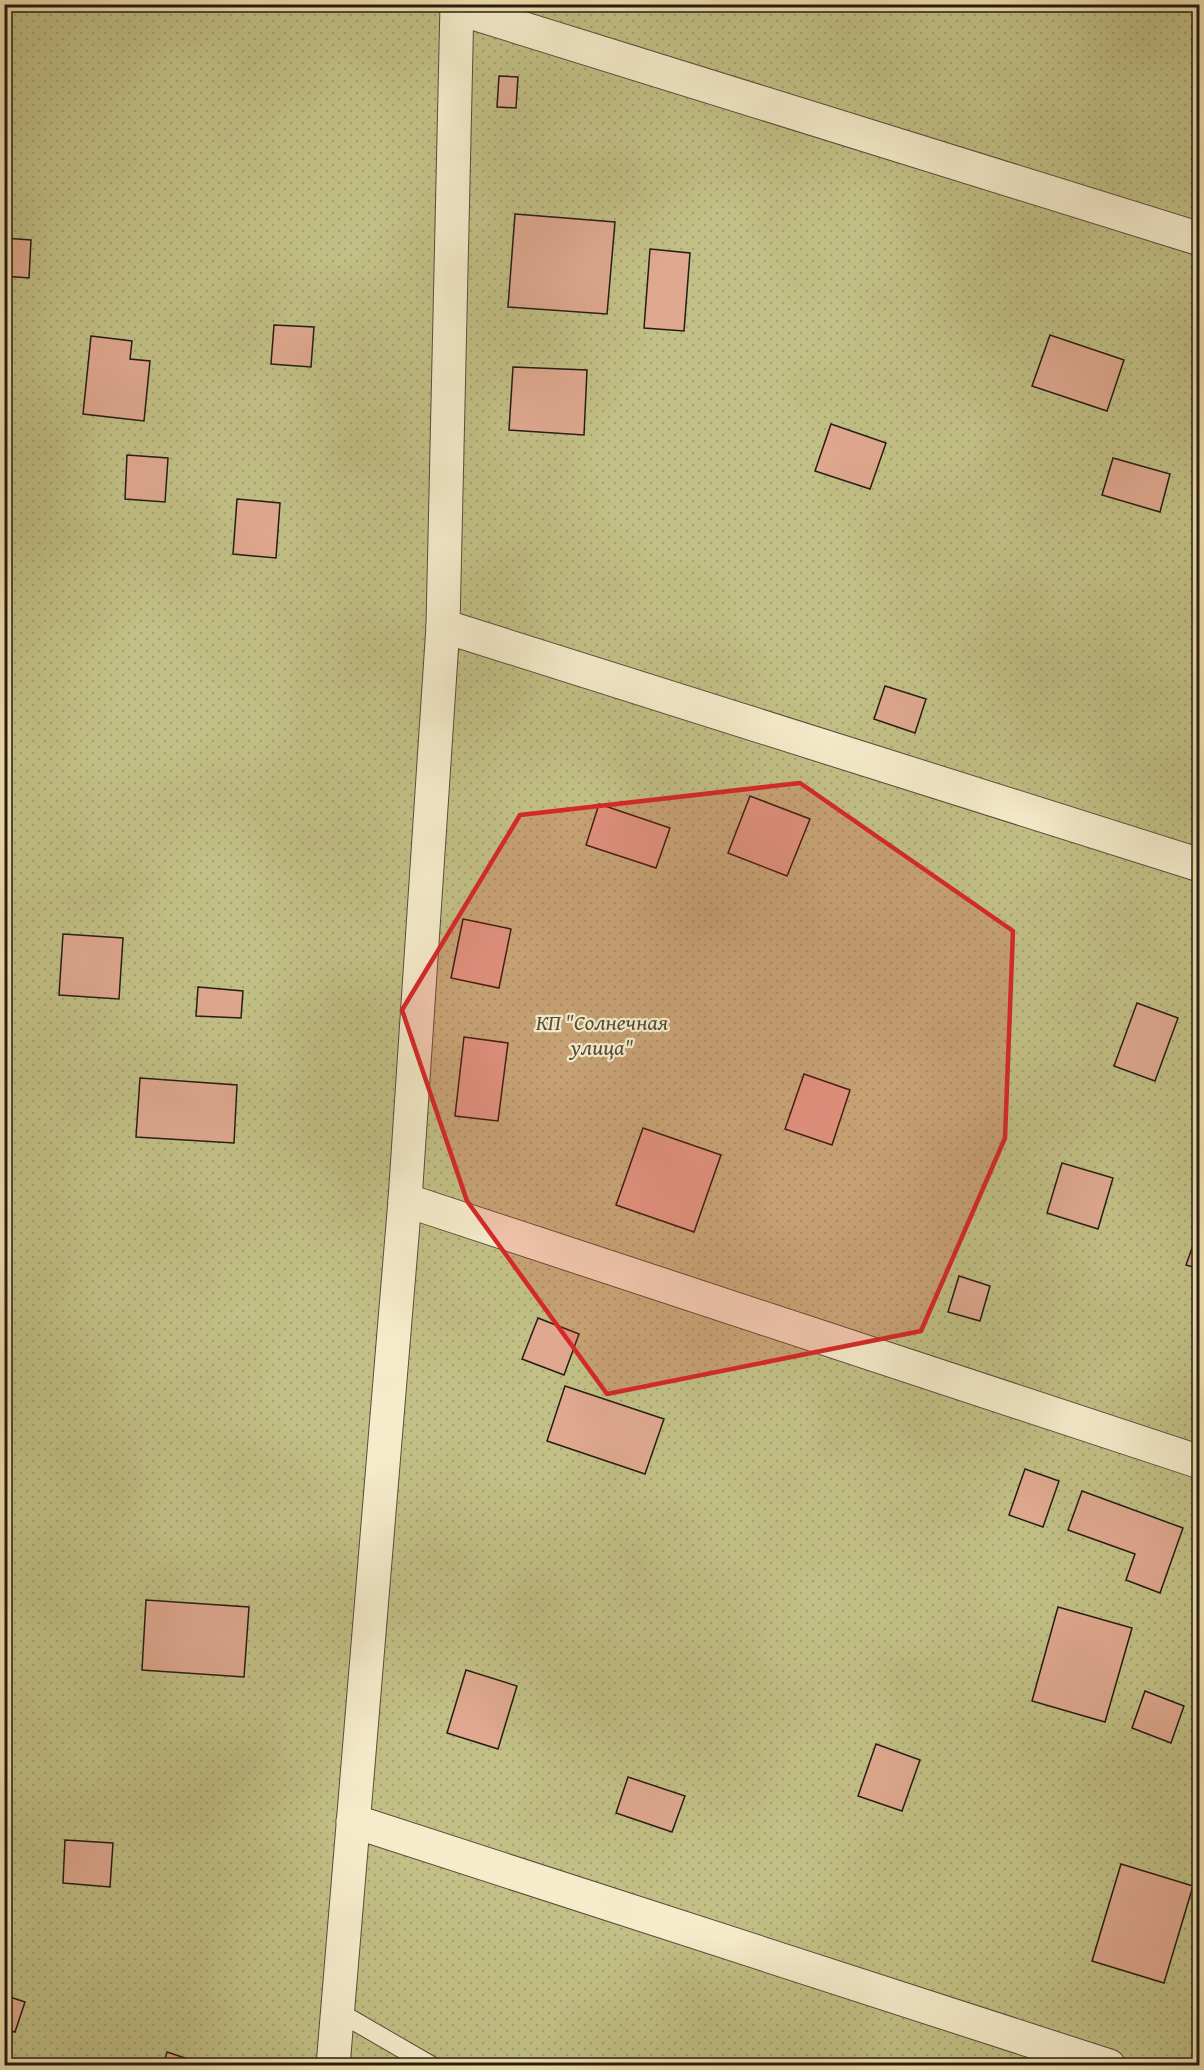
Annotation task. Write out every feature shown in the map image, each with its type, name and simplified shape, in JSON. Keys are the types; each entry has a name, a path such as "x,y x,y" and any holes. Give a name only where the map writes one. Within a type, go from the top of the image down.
{"street":[{"path":"333,2066 405,1200 443,626 457,6 1200,239"},
{"path":"443,626 1200,865"},
{"path":"405,1200 1200,1462"},
{"path":"353,1821 1109,2066"}],"lane":[{"path":"337,2011 432,2066"}],"highlighted area":[{"path":"800,783 1013,931 1005,1138 921,1331 607,1394 467,1201 402,1010 520,815"}],"green space":[{"name":"КП \"Солнечная улица\"","path":"5,5 1199,5 1199,2065 5,2065"}],"building":[{"path":"499,76 518,77 516,108 497,107"},
{"path":"515,214 615,222 607,314 508,307"},
{"path":"4,238 31,240 29,278 4,276"},
{"path":"650,249 690,253 684,331 644,328"},
{"path":"274,325 314,327 311,367 271,364"},
{"path":"1050,335 1124,360 1107,411 1032,386"},
{"path":"91,336 132,341 130,359 150,361 144,421 83,414"},
{"path":"513,367 587,370 584,435 509,430"},
{"path":"831,424 886,443 870,489 815,471"},
{"path":"127,455 168,458 165,502 125,499"},
{"path":"1113,458 1170,474 1160,512 1102,495"},
{"path":"237,499 280,503 276,558 233,554"},
{"path":"885,686 926,699 915,733 874,719"},
{"path":"750,796 810,819 787,876 728,853"},
{"path":"599,804 670,828 656,868 586,845"},
{"path":"463,919 511,929 499,988 451,978"},
{"path":"63,934 123,938 119,999 59,995"},
{"path":"198,987 243,991 241,1018 196,1016"},
{"path":"1137,1003 1178,1018 1155,1081 1114,1066"},
{"path":"464,1037 508,1043 498,1121 455,1116"},
{"path":"804,1074 850,1090 832,1145 785,1129"},
{"path":"140,1078 237,1085 234,1143 136,1137"},
{"path":"643,1128 721,1155 694,1232 616,1205"},
{"path":"1062,1163 1113,1178 1098,1229 1047,1213"},
{"path":"1200,1226 1200,1269 1186,1265"},
{"path":"959,1276 990,1286 980,1321 948,1312"},
{"path":"538,1318 579,1334 564,1375 522,1359"},
{"path":"565,1386 664,1419 645,1474 547,1441"},
{"path":"1025,1469 1059,1481 1043,1527 1009,1515"},
{"path":"1082,1491 1183,1528 1160,1593 1126,1580 1135,1554 1068,1530"},
{"path":"146,1600 249,1607 244,1677 142,1670"},
{"path":"1058,1607 1132,1628 1105,1722 1032,1701"},
{"path":"466,1670 517,1686 498,1749 447,1733"},
{"path":"1145,1691 1184,1706 1171,1743 1132,1728"},
{"path":"876,1744 920,1760 902,1811 858,1796"},
{"path":"628,1777 685,1796 672,1832 616,1813"},
{"path":"65,1840 113,1843 110,1887 63,1883"},
{"path":"1121,1864 1193,1886 1164,1983 1092,1961"},
{"path":"4,1995 25,2002 15,2032 4,2029"},
{"path":"167,2052 209,2066 163,2066"}]}
